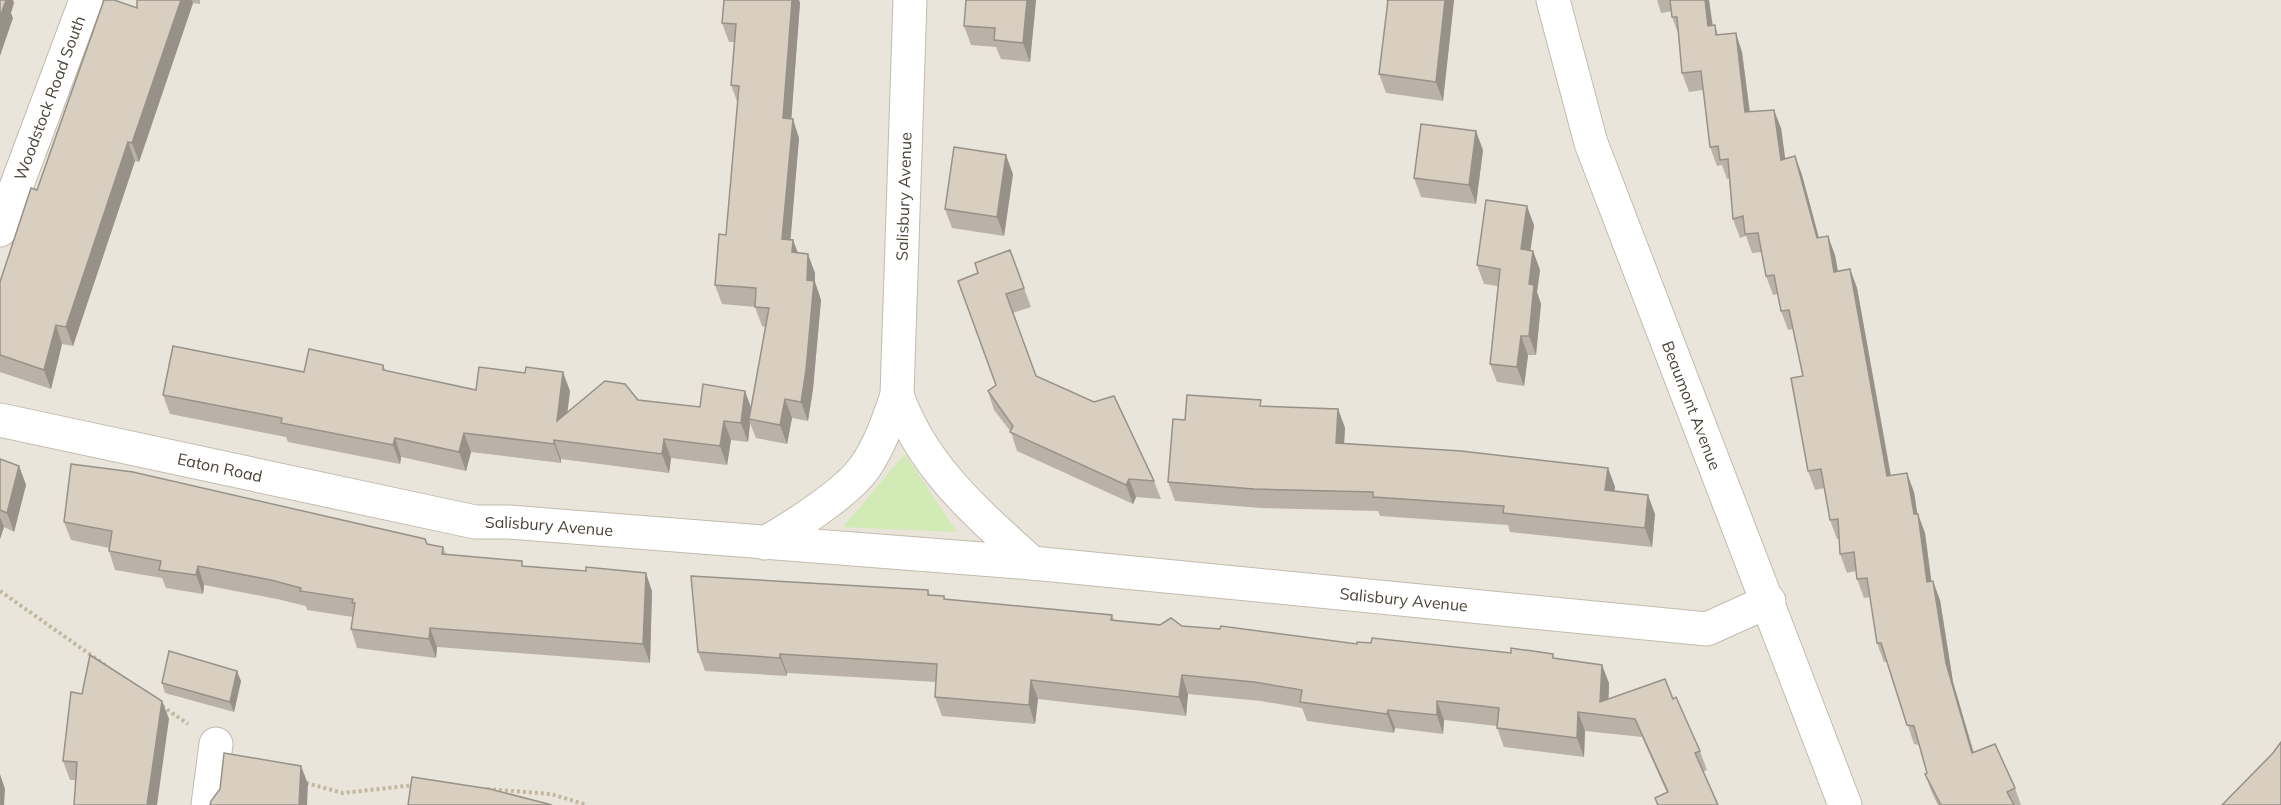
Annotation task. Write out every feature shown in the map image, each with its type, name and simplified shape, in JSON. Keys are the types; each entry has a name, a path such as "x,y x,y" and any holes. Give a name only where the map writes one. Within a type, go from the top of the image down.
{"street":[{"name":"Woodstock Road South","path":"0,230 86,0"},
{"name":"Salisbury Avenue","path":"765,543 800,523 864,468 885,430 897,395 910,0"},
{"name":"Beaumont Avenue","path":"1553,0 1591,143 1769,601 1845,805"},
{"name":"Salisbury Avenue","path":"897,395 908,426 932,462 955,490 1032,563"},
{"name":"Eaton Road","path":"0,420 439,516"},
{"name":"Salisbury Avenue","path":"439,516 475,522 509,522 1032,563 1707,629 1769,601"},
{"path":"208,805 216,744"}],"path":[{"path":"0,591 113,671"},
{"path":"160,704 216,744"},
{"path":"298,782 343,792 423,784"},
{"path":"485,788 552,794 587,805"}],"shaded area":[{"path":"0,0 2281,0 2281,805 0,805"}],"green space":[{"path":"905,454 957,532 843,527"}],"building":[{"path":"0,0 6,0 0,17"},
{"path":"104,0 114,0 137,8 137,0 181,0 132,143 128,142 66,327 56,325 44,370 0,355 0,282 31,188 37,190"},
{"path":"724,0 792,0 783,118 793,119 782,239 793,240 792,252 808,254 807,280 814,281 801,402 785,399 780,425 749,419 769,308 755,307 756,288 715,285 719,234 726,235 739,86 731,85 736,24 722,23"},
{"path":"966,0 1027,0 1023,43 994,40 995,28 964,26"},
{"path":"1388,0 1445,0 1436,82 1379,74"},
{"path":"1670,0 1705,0 1708,26 1715,25 1716,35 1736,33 1745,112 1774,110 1781,160 1795,156 1817,238 1828,236 1834,272 1850,269 1887,476 1907,473 1914,514 1918,514 1927,582 1933,581 1946,663 1972,753 1995,744 2015,788 2007,792 2014,805 1941,805 1925,774 1927,773 1914,726 1907,725 1881,643 1877,643 1867,578 1857,579 1854,552 1840,554 1838,519 1830,520 1821,469 1808,471 1791,378 1803,376 1789,310 1781,311 1774,275 1766,276 1758,233 1745,234 1743,216 1733,219 1728,159 1720,160 1718,146 1710,147 1701,71 1682,73 1677,17 1672,17"},
{"path":"1421,124 1476,131 1469,185 1414,178"},
{"path":"954,147 1006,155 997,217 945,209"},
{"path":"1486,200 1527,206 1521,249 1533,251 1529,284 1534,285 1529,336 1521,336 1517,367 1490,364 1500,269 1477,265"},
{"path":"1010,250 1024,288 1006,294 1036,376 1094,402 1114,396 1154,481 1129,479 1126,485 1010,432 1013,426 988,391 996,385 958,281 978,273 975,263"},
{"path":"173,346 304,372 309,349 383,365 383,370 476,390 479,367 525,373 526,367 563,372 557,421 605,381 625,384 638,400 700,407 703,384 745,391 741,423 724,421 720,446 664,439 662,454 554,440 554,444 464,433 459,452 395,438 393,445 281,423 282,418 163,395"},
{"path":"1187,395 1261,400 1260,406 1338,409 1336,443 1461,451 1608,468 1605,490 1648,495 1645,528 1503,513 1504,506 1373,497 1373,492 1254,489 1168,482 1173,419 1185,420"},
{"path":"0,459 19,466 7,513 0,510"},
{"path":"71,464 133,472 425,539 427,544 443,547 442,554 522,561 522,566 586,571 586,567 646,573 643,644 430,628 429,639 351,629 355,603 352,603 353,599 300,591 301,588 271,580 198,566 196,575 159,570 161,561 109,551 112,531 64,522"},
{"path":"691,576 928,590 928,595 944,596 944,599 1112,615 1111,620 1160,625 1171,618 1182,626 1220,629 1221,626 1357,644 1357,642 1371,643 1372,638 1511,653 1511,648 1553,654 1553,658 1602,665 1600,702 1665,679 1673,699 1676,697 1700,751 1695,753 1718,805 1658,805 1655,798 1668,792 1635,719 1578,712 1577,738 1497,728 1499,708 1437,701 1437,715 1388,710 1387,714 1300,702 1302,690 1254,682 1182,675 1179,697 1031,680 1029,705 935,697 937,664 780,654 780,658 698,652"},
{"path":"169,651 237,671 230,702 162,683"},
{"path":"90,655 162,701 147,805 74,805 77,762 63,761 71,692 82,694"},
{"path":"2281,742 2281,805 2222,805 2273,753"},
{"path":"224,753 301,766 299,805 210,805 220,789"},
{"path":"412,777 490,789 552,805 408,805"}]}
